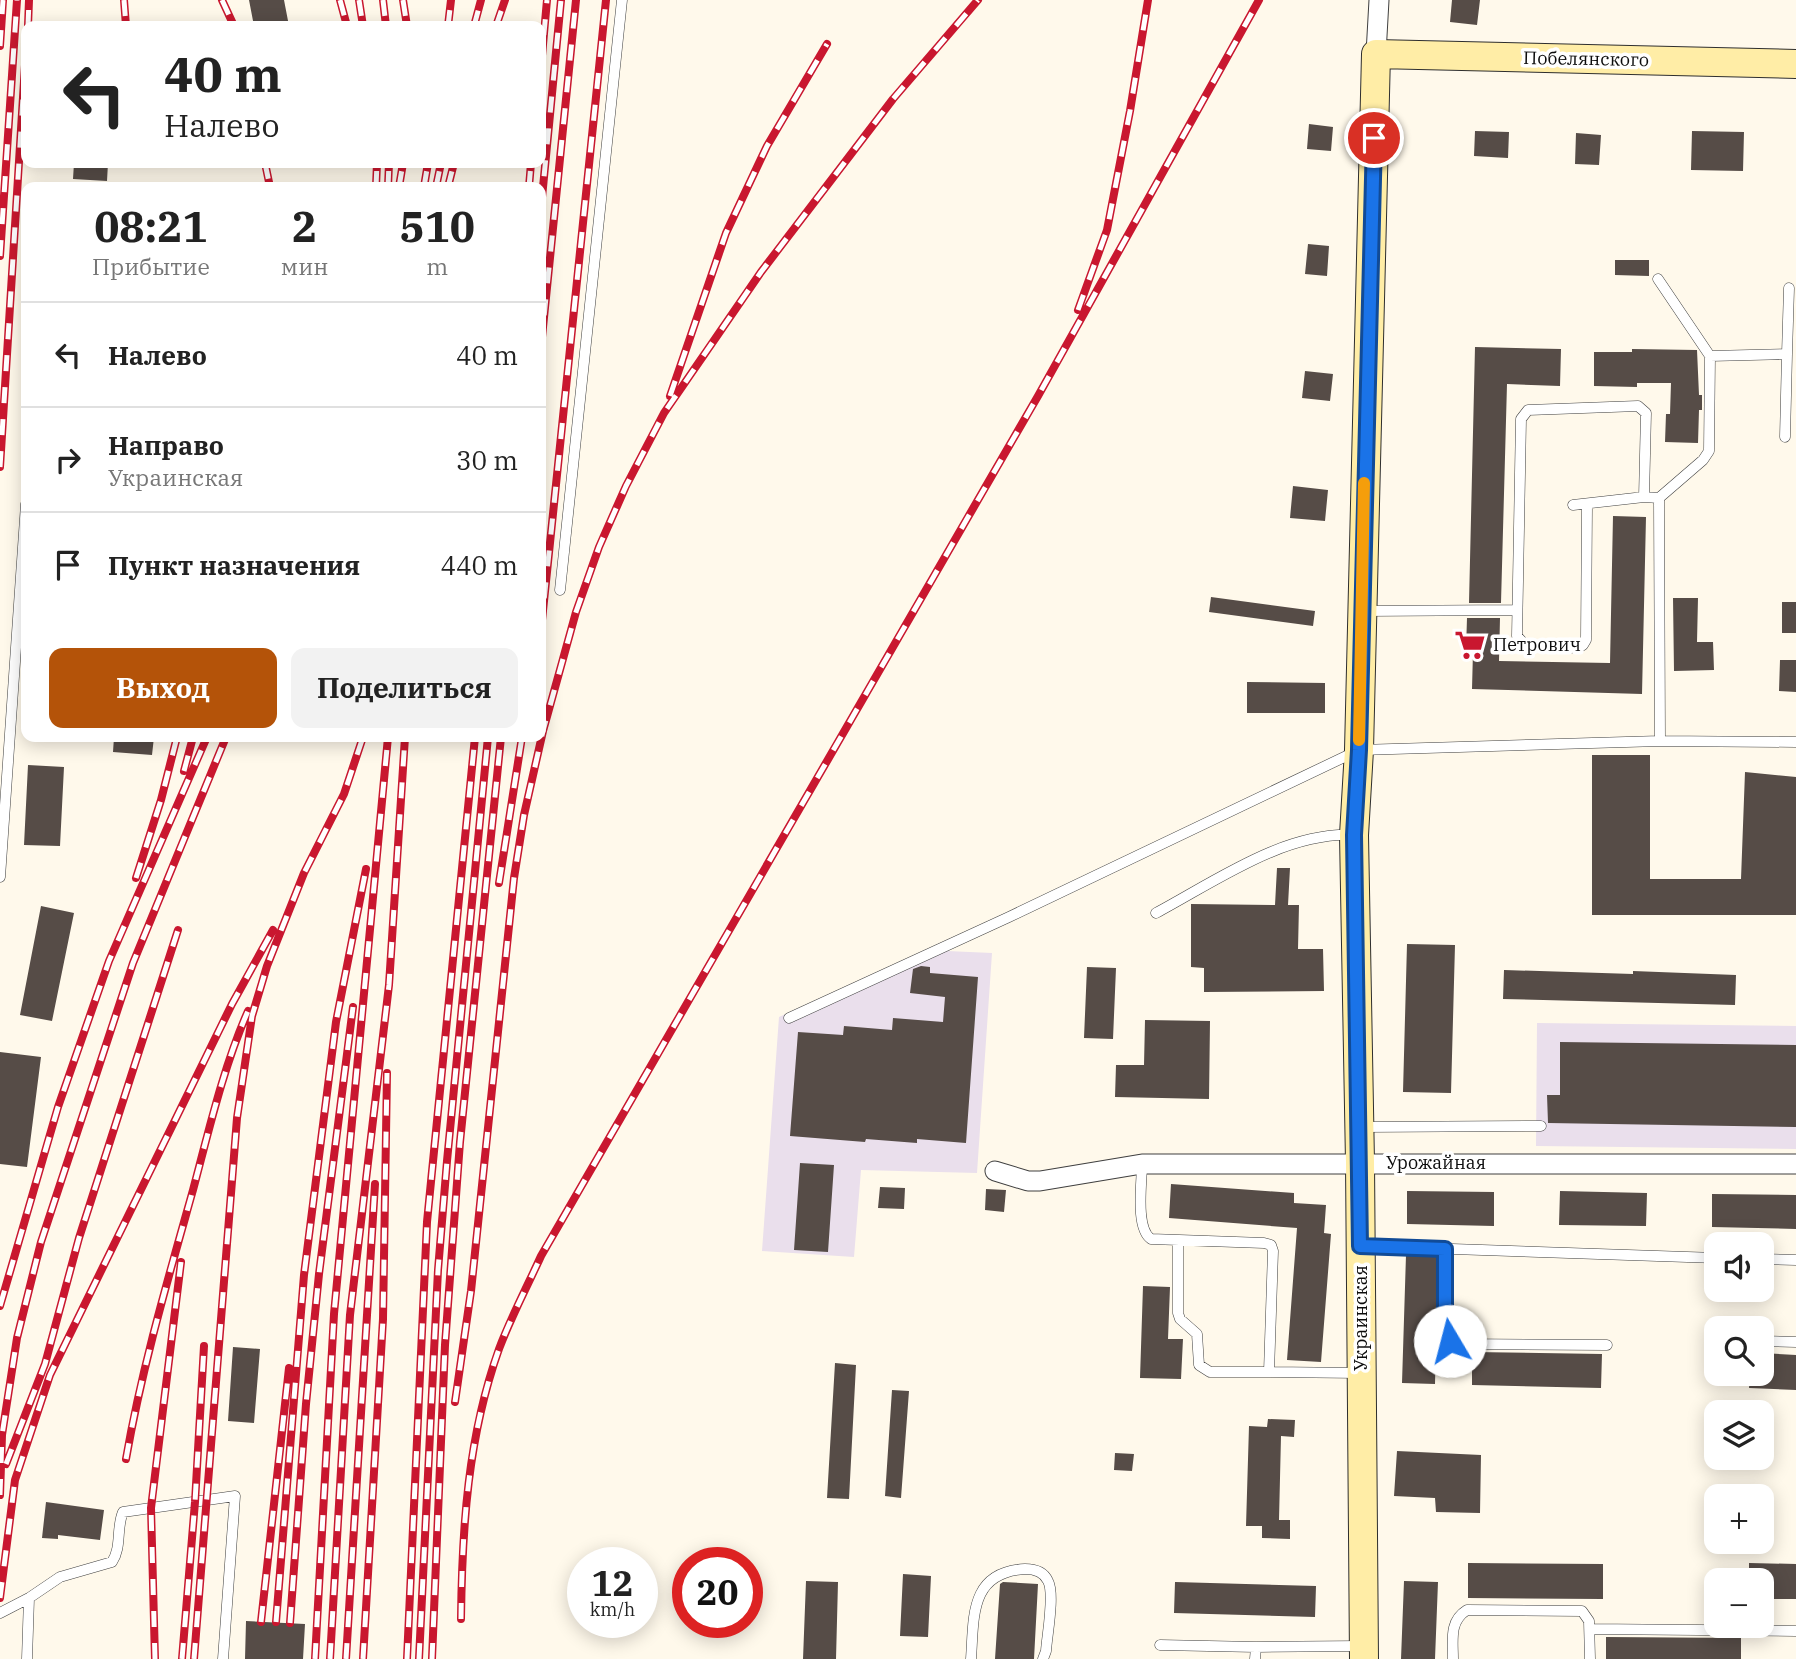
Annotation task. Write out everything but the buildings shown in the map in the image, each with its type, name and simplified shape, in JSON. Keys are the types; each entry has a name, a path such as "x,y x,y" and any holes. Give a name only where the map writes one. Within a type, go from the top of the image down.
{"street":[{"path":"1376,54 1378,1"},
{"name":"Побелянского","path":"1376,54 1796,64"},
{"name":"Украинская","path":"1364,1653 1354,835 1359,750 1376,54"},
{"name":"Урожайная","path":"995,1171 1028,1181 1040,1181 1142,1164 1796,1164"}],"lane":[{"path":"560,590 622,0"},
{"path":"1573,505 1644,497 1659,498 1703,460 1709,450 1710,356 1658,279"},
{"path":"1785,436 1789,288"},
{"path":"1710,356 1787,354"},
{"path":"1587,505 1586,640 1583,646 1577,648 1525,645 1517,636 1516,610 1521,419 1524,413 1528,410 1642,408 1646,413 1644,497"},
{"path":"1659,498 1660,741"},
{"path":"0,877 21,576"},
{"path":"1361,611 1516,610"},
{"path":"789,1018 1009,917 1359,750 1660,741 1796,742"},
{"path":"1156,913 1238,868 1305,839 1331,834 1354,835"},
{"path":"1359,1127 1541,1126"},
{"path":"1142,1164 1142,1230 1151,1239 1271,1245 1269,1372"},
{"path":"1178,1241 1178,1313 1180,1319 1196,1334 1197,1358 1201,1367 1210,1371 1361,1373"},
{"path":"1360,1246 1704,1258"},
{"path":"1445,1249 1445,1329 1447,1336 1455,1344 1607,1345"},
{"path":"1774,1259 1796,1260"},
{"path":"1774,1341 1796,1342"},
{"path":"0,1614 60,1577 113,1562 117,1555 122,1512 234,1496 223,1659"},
{"path":"971,1659 978,1598 991,1581 1027,1569 1043,1574 1050,1585 1046,1651 1043,1659"},
{"path":"27,1659 29,1598"},
{"path":"1453,1659 1454,1623 1458,1615 1467,1609 1576,1609 1586,1615 1590,1629 1590,1659"},
{"path":"1590,1629 1796,1630"},
{"path":"1160,1645 1364,1653"},
{"path":"1255,1647 1255,1659"}],"shaded area":[{"path":"947,940 947,951 992,953 977,1173 861,1170 854,1257 762,1251 779,1017"},
{"path":"1537,1023 1796,1026 1796,1149 1536,1146"}],"railway":[{"path":"0,46 3,0"},
{"path":"0,256 17,0"},
{"path":"28,21 29,0"},
{"path":"124,0 126,21"},
{"path":"222,0 232,21"},
{"path":"340,0 346,21"},
{"path":"359,0 362,21"},
{"path":"383,0 385,21"},
{"path":"403,0 406,21"},
{"path":"449,21 451,0"},
{"path":"475,21 481,0"},
{"path":"498,21 505,0"},
{"path":"545,21 547,0"},
{"path":"546,156 561,0"},
{"path":"546,297 576,0"},
{"path":"546,582 606,0"},
{"path":"546,720 576,612 599,547 626,486 664,413 761,272 893,99 978,0"},
{"path":"1078,310 1107,230 1148,0"},
{"path":"461,1619 465,1516 480,1415 499,1349 541,1256 1038,396 1259,0"},
{"path":"670,396 726,233 767,146 827,44"},
{"path":"0,467 21,129"},
{"path":"266,168 269,182"},
{"path":"376,182 377,168"},
{"path":"388,182 389,168"},
{"path":"400,182 402,168"},
{"path":"425,182 427,168"},
{"path":"437,182 440,168"},
{"path":"449,182 453,168"},
{"path":"529,182 531,168"},
{"path":"544,182 545,168"},
{"path":"136,878 161,800 176,742"},
{"path":"184,771 192,742"},
{"path":"0,1306 58,1107 109,961 205,742"},
{"path":"0,1495 2,1435 17,1338 41,1242 133,963 224,742"},
{"path":"194,1659 237,1118 252,1016 267,966 304,873 344,794 361,742"},
{"path":"315,1659 334,1314 388,742"},
{"path":"330,1659 350,1315 389,985 405,742"},
{"path":"407,1659 427,1222 475,742"},
{"path":"419,1659 438,1270 488,742"},
{"path":"432,1659 445,1345 460,1142 500,742"},
{"path":"499,883 521,742"},
{"path":"455,1402 471,1291 514,878 524,815 541,742"},
{"path":"276,1622 304,1275 336,1022 366,869"},
{"path":"6,1464 45,1364 79,1238 178,930"},
{"path":"0,1598 15,1480 50,1375 232,1004 273,930"},
{"path":"290,1623 306,1404 319,1274 353,1007"},
{"path":"126,1459 148,1357 217,1099 248,1011"},
{"path":"363,1659 383,1319 387,1073"},
{"path":"346,1659 375,1184"},
{"path":"155,1659 151,1508 181,1262"},
{"path":"182,1659 204,1346"},
{"path":"261,1622 289,1368"}],"slow traffic":[{"path":"1359,740 1364,483"}],"place":[{"name":"Петрович","path":"1470,645"}],"route":[{"path":"1374,138 1359,750 1354,835 1360,1246 1445,1249 1445,1329 1450,1341"}]}
